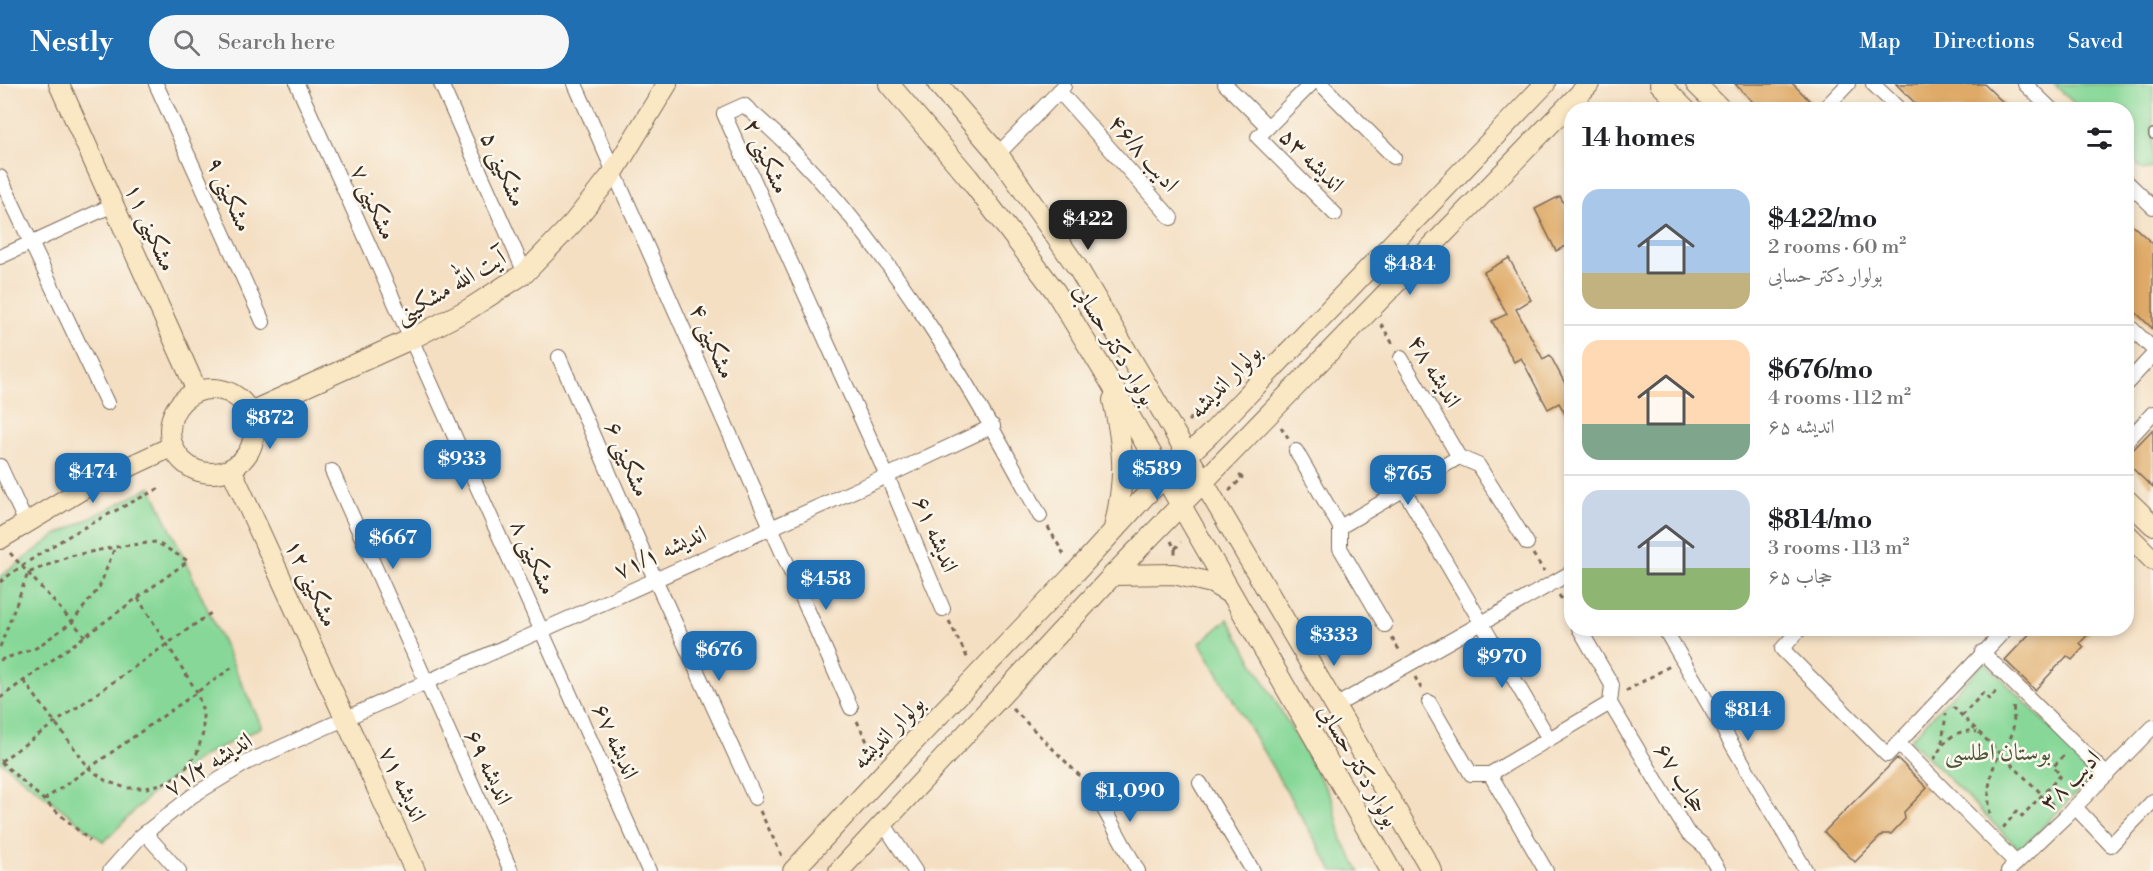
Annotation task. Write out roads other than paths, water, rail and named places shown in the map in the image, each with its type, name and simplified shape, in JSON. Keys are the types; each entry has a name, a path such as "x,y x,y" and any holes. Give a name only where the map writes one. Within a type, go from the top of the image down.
{"main road":[{"name":"مشکینی ۱۱","path":"59,84 197,391"},
{"name":"آیت الله مشکینی","path":"250,412 411,339 470,309 525,273 573,223 613,173 667,84"},
{"name":"بولوار دکتر حسابی","path":"889,84 968,177 1054,291 1182,505 1390,871"},
{"name":"بولوار دکتر حسابی","path":"938,84 998,154 1079,270 1432,871"},
{"name":"بولوار اندیشه","path":"788,866 883,774 977,677 1113,530 1232,411 1545,84"},
{"path":"1572,102 1589,84"},
{"path":"1660,84 1678,102"},
{"path":"1696,84 1714,102"},
{"path":"839,871 1113,575 1564,110"},
{"path":"1109,380 1121,436 1124,470 1120,503 1113,530"},
{"path":"217,388 227,391 245,403 250,412 254,422 253,444 240,462 231,469 220,472 197,470 187,465 173,446 170,436 173,414 179,404 197,391 217,388"},
{"path":"4,545 26,523 86,487 173,446"},
{"name":"مشکینی ۱۲","path":"231,469 346,719"},
{"path":"2134,507 2153,525"},
{"path":"2134,541 2153,560"},
{"path":"1113,575 1174,574 1212,583 1232,595"},
{"name":"اندیشه ۷۱","path":"346,719 415,871"}],"street":[{"name":"مشکینی ۹","path":"156,84 263,322"},
{"name":"مشکینی ۷","path":"297,84 411,339"},
{"name":"مشکینی ۵","path":"441,84 525,273"},
{"name":"مشکینی ۴","path":"575,84 851,708"},
{"name":"اندیشه ۵۳","path":"1225,84 1263,132 1335,214"},
{"path":"1263,132 1311,84"},
{"path":"1321,84 1394,157"},
{"path":"1831,102 1848,84"},
{"path":"1873,84 1892,102"},
{"path":"2025,84 2044,102"},
{"path":"998,154 1062,87"},
{"name":"ادیب ۴۶/۸","path":"1062,87 1171,218"},
{"name":"مشکینی ۲","path":"887,476 724,114 744,105 790,148 850,216 914,302 993,426"},
{"path":"0,177 107,403"},
{"path":"2134,189 2153,207"},
{"path":"0,257 113,205"},
{"path":"2134,331 2153,349"},
{"name":"مشکینی ۸","path":"411,339 542,630"},
{"path":"2134,375 2153,355"},
{"name":"مشکینی ۶","path":"560,357 754,798"},
{"name":"اندیشه ۴۸","path":"1401,358 1460,457"},
{"path":"2134,433 2153,413"},
{"path":"993,426 1040,516"},
{"name":"اندیشه ۷۱/۱","path":"346,719 887,476 993,426"},
{"path":"1296,451 1340,527 1340,548 1385,625"},
{"path":"1340,527 1460,457 1478,465 1527,543"},
{"path":"0,466 26,523"},
{"name":"اندیشه ۶۹","path":"332,471 511,871"},
{"name":"اندیشه ۶۱","path":"887,476 943,609"},
{"path":"1404,490 1550,739"},
{"path":"1335,706 1564,576"},
{"name":"اندیشه ۶۷","path":"542,630 649,871"},
{"path":"1429,702 1471,774 1490,774 1610,704 1612,685 1584,636"},
{"path":"1669,636 1806,871"},
{"path":"1794,636 1782,649 1887,755 1999,636"},
{"path":"1982,652 2107,774"},
{"name":"حجاب ۶۷","path":"1610,704 1687,832 1704,846 1719,871"},
{"name":"اندیشه ۷۱/۲","path":"110,871 145,833 192,796 248,762 346,719"},
{"name":"ادیب ۳۸","path":"2012,868 2153,727"},
{"path":"1898,743 1995,839 2012,868"},
{"path":"1490,774 1546,871"},
{"path":"1200,783 1253,871"},
{"path":"1094,790 1138,871"},
{"path":"2070,812 2111,845 2151,806"},
{"path":"883,823 915,871"},
{"path":"145,833 179,871"}],"park label":[{"name":"بوستان اطلسی","path":"1998,752"}]}
